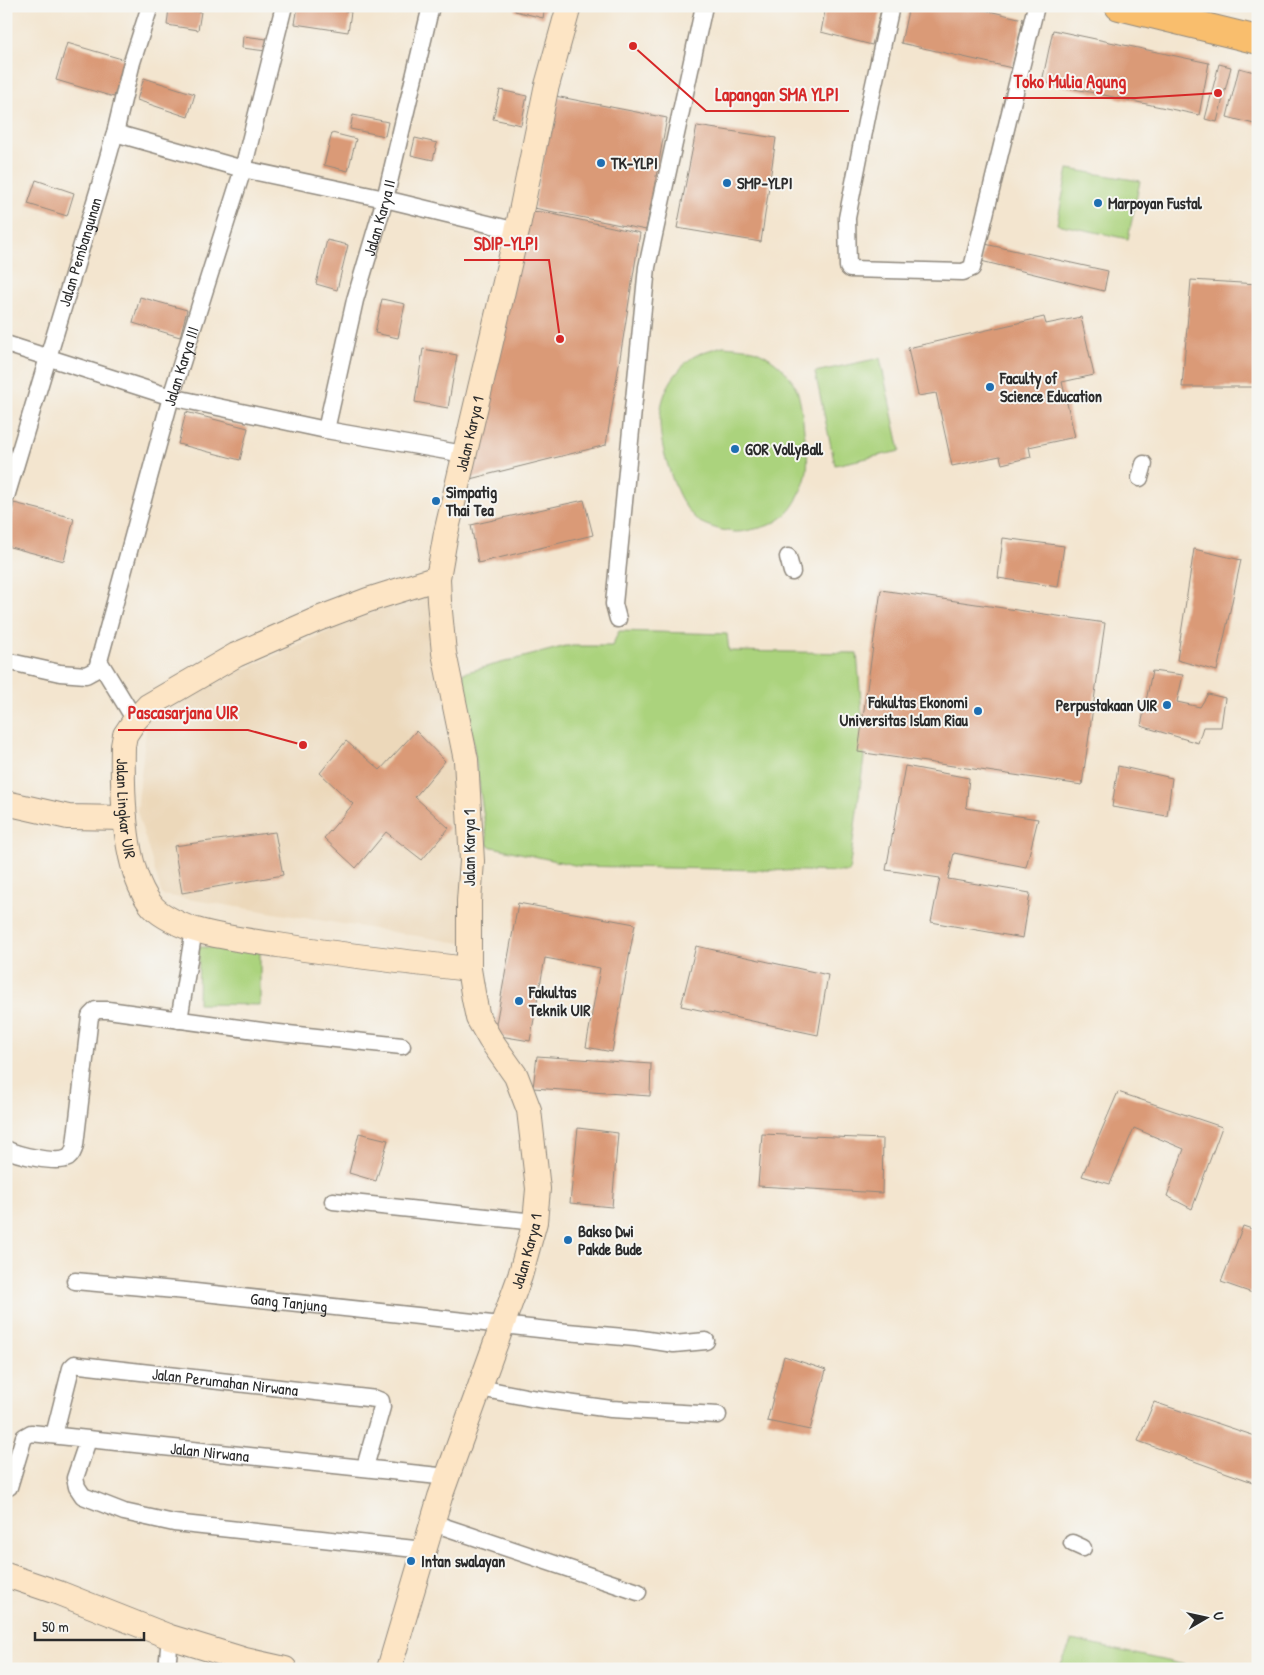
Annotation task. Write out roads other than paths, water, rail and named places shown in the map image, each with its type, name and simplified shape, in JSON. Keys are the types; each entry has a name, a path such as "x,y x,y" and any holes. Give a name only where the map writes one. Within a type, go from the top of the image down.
{"highway":[{"path":"1119,6 1170,10 1258,24"},
{"path":"1170,10 1258,40"}],"street":[{"name":"Jalan Pembangunan","path":"6,497 115,133 132,62 150,6"},
{"name":"Jalan Karya III","path":"99,661 171,397 243,169 284,6"},
{"name":"Jalan Karya II","path":"326,430 355,300 385,199 431,6"},
{"name":"Jalan Karya 1","path":"388,1669 448,1477 520,1276 535,1222 538,1189 529,1110 516,1076 478,1018 469,969 469,901 472,860 468,777 444,653 438,578 446,533 517,231 546,90 569,6"},
{"path":"618,619 614,604 646,268 704,6"},
{"path":"891,6 847,218 848,267 850,269 963,272 972,268 1036,6"},
{"path":"115,133 243,169 385,199 517,231"},
{"path":"6,344 171,397 326,430 464,454"},
{"name":"Jalan Lingkar UIR","path":"438,578 368,600 318,619 236,655 148,706 125,735 123,746 125,818 131,862 138,882 153,907 171,919 194,930 220,936 342,955 469,969"},
{"path":"6,662 60,673 86,675 97,669 99,661"},
{"path":"99,661 135,720"},
{"path":"6,803 68,817 125,818"},
{"path":"179,1020 194,930"},
{"path":"6,1149 32,1158 61,1160 68,1158 73,1153 90,1016 92,1012 100,1009 269,1032 402,1046"},
{"path":"333,1201 535,1222"},
{"name":"Gang Tanjung","path":"75,1281 635,1338 674,1344 706,1341"},
{"name":"Jalan Perumahan Nirwana","path":"54,1435 71,1368 75,1364 376,1399 381,1401 382,1407 365,1467"},
{"path":"480,1388 531,1398 611,1409 718,1415"},
{"name":"Jalan Nirwana","path":"9,1487 24,1437 31,1433 448,1477"},
{"path":"88,1440 75,1478 77,1487 83,1496 124,1512 174,1524 424,1550"},
{"path":"433,1524 638,1592"},
{"path":"6,1575 245,1665 285,1669"},
{"path":"167,1669 170,1637"}],"place":[{"name":"Lapangan SMA YLPI","path":"633,46"},
{"name":"Toko Mulia Agung","path":"1218,93"},
{"name":"TK-YLPI","path":"601,163"},
{"name":"SMP-YLPI","path":"727,183"},
{"name":"Marpoyan Fustal","path":"1098,203"},
{"name":"SDIP-YLPI","path":"560,339"},
{"name":"Faculty of Science Education","path":"990,387"},
{"name":"GOR VollyBall","path":"735,449"},
{"name":"Simpatig Thai Tea","path":"436,501"},
{"name":"Perpustakaan UIR","path":"1167,705"},
{"name":"Fakultas Ekonomi Universitas Islam Riau","path":"978,711"},
{"name":"Pascasarjana UIR","path":"303,745"},
{"name":"Fakultas Teknik UIR","path":"519,1001"},
{"name":"Bakso Dwi Pakde Bude","path":"568,1240"},
{"name":"Intan swalayan","path":"411,1561"}]}
